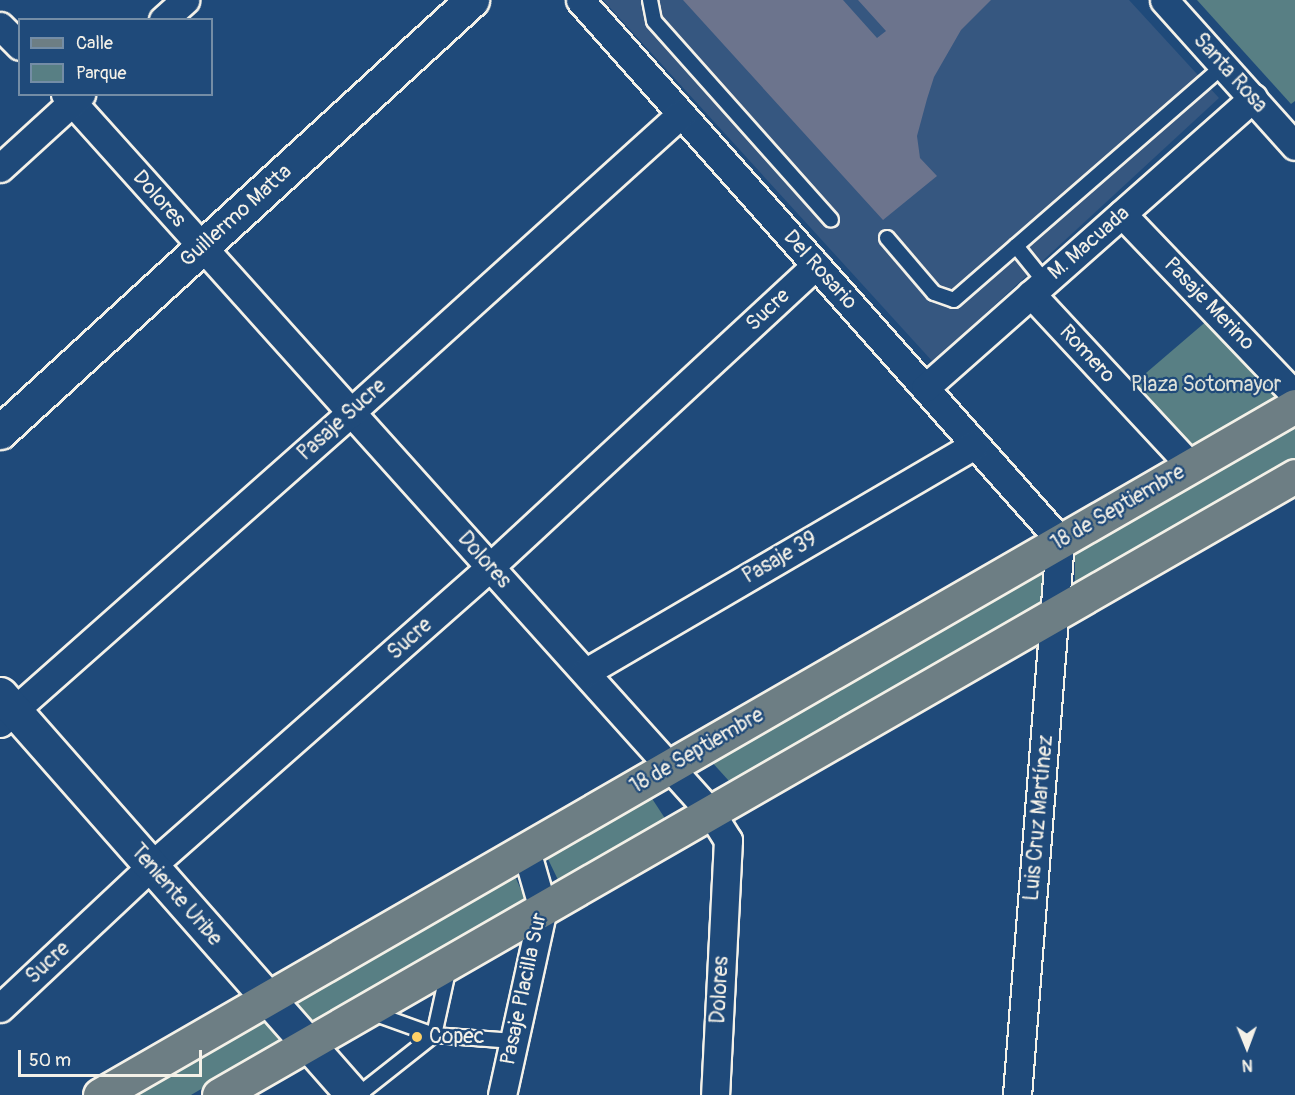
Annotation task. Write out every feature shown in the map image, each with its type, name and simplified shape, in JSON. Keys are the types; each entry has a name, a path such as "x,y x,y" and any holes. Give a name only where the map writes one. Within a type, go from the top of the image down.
{"main road":[{"name":"18 de Septiembre","path":"100,1095 1295,406"},
{"path":"219,1095 1295,476"}],"street":[{"path":"165,18 185,0"},
{"name":"Guillermo Matta","path":"0,432 472,0"},
{"name":"Del Rosario","path":"580,0 1060,540"},
{"name":"Santa Rosa","path":"1164,0 1295,146"},
{"path":"0,26 18,44"},
{"path":"0,168 73,97"},
{"name":"Dolores","path":"73,97 202,248 711,813 728,840 716,1095"},
{"name":"M. Macuada","path":"925,388 1252,98"},
{"name":"Pasaje Sucre","path":"5,709 350,413 681,114"},
{"name":"Pasaje Merino","path":"1122,214 1295,395"},
{"name":"Sucre","path":"0,1008 151,866 490,567 816,266"},
{"name":"Romero","path":"1038,288 1191,466"},
{"name":"Pasaje 39","path":"586,672 975,445"},
{"name":"Luis Cruz Martínez","path":"1017,1095 1060,540"},
{"name":"Teniente Uribe","path":"5,709 151,866 353,1095"},
{"name":"Pasaje Placilla Sur","path":"502,1095 543,909 526,850"}],"lane":[{"path":"650,0 654,21 831,219"},
{"path":"887,238 934,293 954,300 1223,66"},
{"path":"1016,246 1038,288"},
{"path":"358,1095 434,1035 450,962"},
{"path":"366,1011 434,1035 514,1041"}],"shaded area":[{"path":"603,0 1129,0 1219,98 933,362"}],"green space":[{"path":"1197,0 1295,0 1295,101 1291,104"},
{"name":"Plaza Sotomayor","path":"1209,319 1285,396 1188,450 1132,385"},
{"path":"1295,424 1295,463 1075,591 1075,551"},
{"path":"1045,568 1047,606 729,781 710,760"},
{"path":"651,797 668,823 560,884 547,857"},
{"path":"514,874 527,903 313,1023 295,1000"},
{"path":"269,1017 288,1038 191,1095 135,1095"}],"building":[{"path":"683,0 843,0 877,38 886,31 858,0 991,0 961,30 934,77 927,99 917,136 920,158 937,176 883,220"}],"place":[{"name":"Copec","path":"417,1037"}]}
